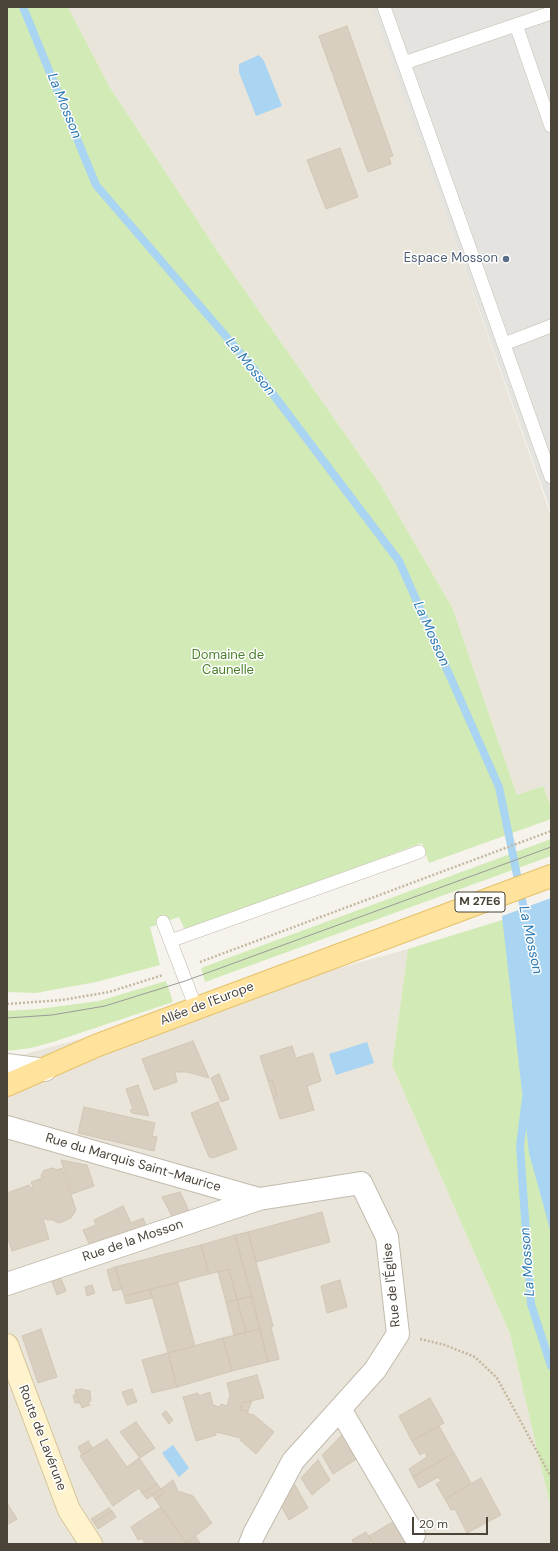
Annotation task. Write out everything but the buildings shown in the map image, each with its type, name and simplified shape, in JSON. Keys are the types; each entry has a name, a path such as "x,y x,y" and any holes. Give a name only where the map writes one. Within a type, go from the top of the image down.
{"main road":[{"name":"Allée de l'Europe","path":"7,1085 45,1070 98,1045 551,876"}],"street":[{"path":"7,1065 45,1070"},
{"name":"Rue du Marquis Saint-Maurice","path":"7,1127 259,1199"},
{"name":"Rue de l'Église","path":"250,1544 293,1460 375,1370 398,1334 387,1237 361,1183 259,1199"},
{"name":"Rue de la Mosson","path":"7,1284 259,1199"},
{"name":"Route de Lavérune","path":"7,1344 69,1510 74,1544"},
{"path":"340,1408 414,1535"},
{"name":"Route de Lavérune","path":"69,1510 91,1544"}],"lane":[{"path":"384,7 551,477"},
{"path":"404,64 551,13"},
{"path":"516,25 551,126"},
{"path":"504,344 551,326"},
{"path":"170,941 419,852"},
{"path":"163,922 196,1008"}],"path":[{"path":"7,1004 62,1000 109,992 181,969 551,831"},
{"path":"398,1334 445,1345 475,1356 497,1378 551,1477"}],"shaded area":[{"path":"68,7 373,7 551,516 551,807 543,786 517,795 452,607 380,484 220,255 109,86"},
{"name":"Espace Mosson","path":"372,7 551,7 551,512"},
{"path":"408,949 392,1065 510,1334 551,1509 551,1544 7,1544 7,1059"}],"green space":[{"name":"Domaine de Caunelle","path":"7,7 68,7 109,86 220,255 380,484 452,607 517,795 543,786 551,807 551,819 429,863 422,843 185,930 179,917 150,927 160,965 96,982 36,993 7,992"},
{"path":"551,839 551,856 205,982 201,968"},
{"path":"551,905 551,1509 510,1334 392,1065 408,949"},
{"path":"166,981 173,1002 53,1042 31,1048 7,1051 7,1011 39,1009 99,1001"}],"water":[{"path":"259,55 264,61 282,106 256,116 239,72 239,64"},
{"path":"551,898 551,1233 529,1153 502,916"},
{"path":"367,1042 374,1063 336,1075 329,1054"},
{"path":"173,1445 189,1468 179,1477 162,1453"}],"waterway":[{"name":"La Mosson","path":"23,7 96,185 254,369 399,561 499,787 526,919"},
{"name":"La Mosson","path":"526,1098 520,1146 531,1304 551,1366"}],"tram line":[{"path":"7,1018 52,1015 105,1006 185,981 551,847"}],"place":[{"name":"Espace Mosson","path":"506,259"}]}
